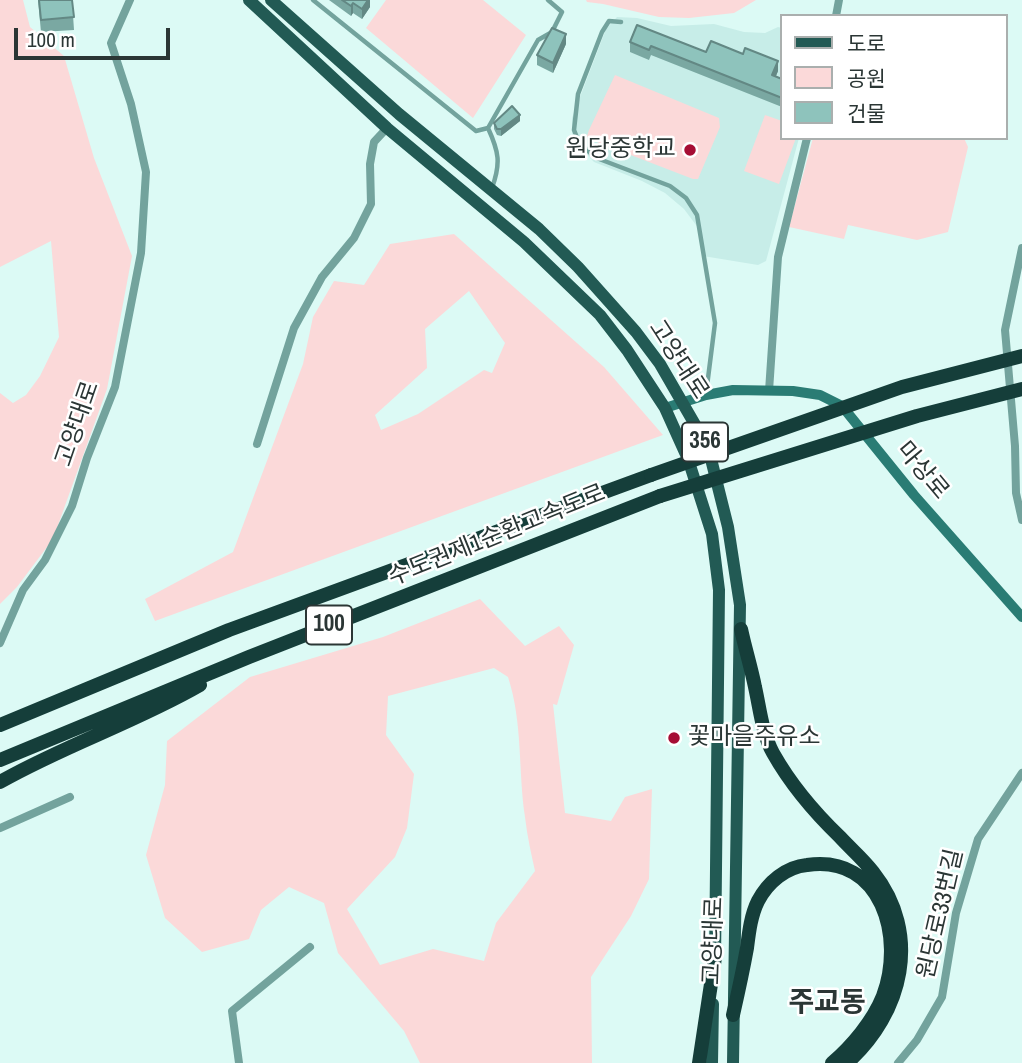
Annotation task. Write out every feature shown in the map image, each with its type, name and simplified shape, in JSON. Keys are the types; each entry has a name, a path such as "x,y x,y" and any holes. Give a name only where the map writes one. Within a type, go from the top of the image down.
{"highway":[{"name":"수도권제1순환고속도로","path":"0,725 240,625 651,475 902,387 1022,356"},
{"name":"수도권제1순환고속도로","path":"0,760 249,657 660,496 917,416 1022,389"},
{"path":"741,629 761,720 772,751 803,798 875,874 897,918 901,961 895,994 872,1035 847,1063"},
{"path":"0,782 77,742 171,702 249,657"},
{"path":"733,1015 751,922 767,887 788,870 799,866 821,862 847,868 871,886 881,902 891,937 890,960 887,984 872,1016 832,1063"},
{"path":"699,1063 716,951"}],"main road":[{"name":"고양대로","path":"249,0 387,128 524,243 600,315 627,350 664,408 688,459 712,534 719,590 716,951 712,1063"},
{"name":"고양대로","path":"271,0 399,114 539,229 612,304 660,364 708,447 738,581 741,629 733,1063"}],"street":[{"name":"고양대로","path":"0,643 23,590 45,560 72,506 87,458 115,387 141,253 145,172 131,104 111,43 130,0"},
{"path":"257,444 295,328 322,277 354,238 371,204 370,164 374,142 387,128"},
{"path":"769,391 778,257 807,140"},
{"path":"1022,248 1005,330 1015,446 1016,493 1022,520"},
{"name":"마상로","path":"664,408 733,390 793,391 820,395 842,406 914,495 1022,618"},
{"name":"원당로33번길","path":"898,1063 918,1040 942,998 956,913 978,839 1022,773"},
{"path":"0,828 70,797"},
{"path":"240,1063 232,1011 310,947"}],"lane":[{"path":"313,0 476,131 488,128 538,40 552,32 562,12 548,0"},
{"path":"621,22 609,21 602,32 578,94 574,130 578,140 594,157 670,186 686,198 697,215 715,323 706,395"},
{"path":"488,128 498,158 498,169 492,188 494,192"}],"shaded area":[{"name":"원당중학교","path":"617,17 637,18 671,26 714,24 744,32 765,33 780,28 780,140 798,140 766,261 758,265 703,256 699,229 684,209 665,193 594,162 572,139 572,118 606,29"}],"green space":[{"path":"0,0 23,0 30,27 64,56 94,158 132,256 107,389 53,539 17,587 0,604 0,393 13,403 26,395 40,376 59,337 51,241 0,267"},
{"path":"386,0 483,0 526,35 473,118 366,28"},
{"path":"586,0 756,0 734,13 689,18 659,17"},
{"path":"615,75 719,118 720,127 698,179 589,139 589,130"},
{"path":"765,115 780,120 780,140 795,140 779,184 744,171"},
{"path":"812,140 965,140 968,147 948,232 917,240 848,225 844,239 789,227"},
{"path":"454,234 604,367 663,435 155,621 145,599 233,552 303,364 313,317 334,281 364,285 390,244","holes":["469,291 505,343 492,373 484,370 418,414 381,430 375,415 427,368 425,329"]},
{"path":"480,599 525,646 559,626 574,645 557,705 553,704 565,813 611,821 625,797 652,789 649,879 631,916 591,977 592,1063 420,1063 404,1031 338,953 324,903 289,887 261,910 249,939 202,952 165,918 146,855 165,785 167,741 250,677 383,637","holes":["494,668 508,677 516,712 523,799 535,871 496,923 484,961 433,949 380,965 347,909 395,857 407,828 414,774 386,735 388,696"]}],"building":[{"path":"39,0 72,0 74,17 41,20"},
{"path":"342,0 368,0 362,9"},
{"path":"637,25 706,52 711,41 743,54 745,48 778,61 772,75 780,78 780,97 651,46 649,50 630,42"},
{"path":"552,28 566,34 553,63 537,55"},
{"path":"512,106 520,115 497,129 494,123"}],"place":[{"name":"원당중학교","path":"690,150"},
{"name":"꽃마을주유소","path":"674,738"}],"district":[{"name":"주교동","path":"827,1003"}]}
